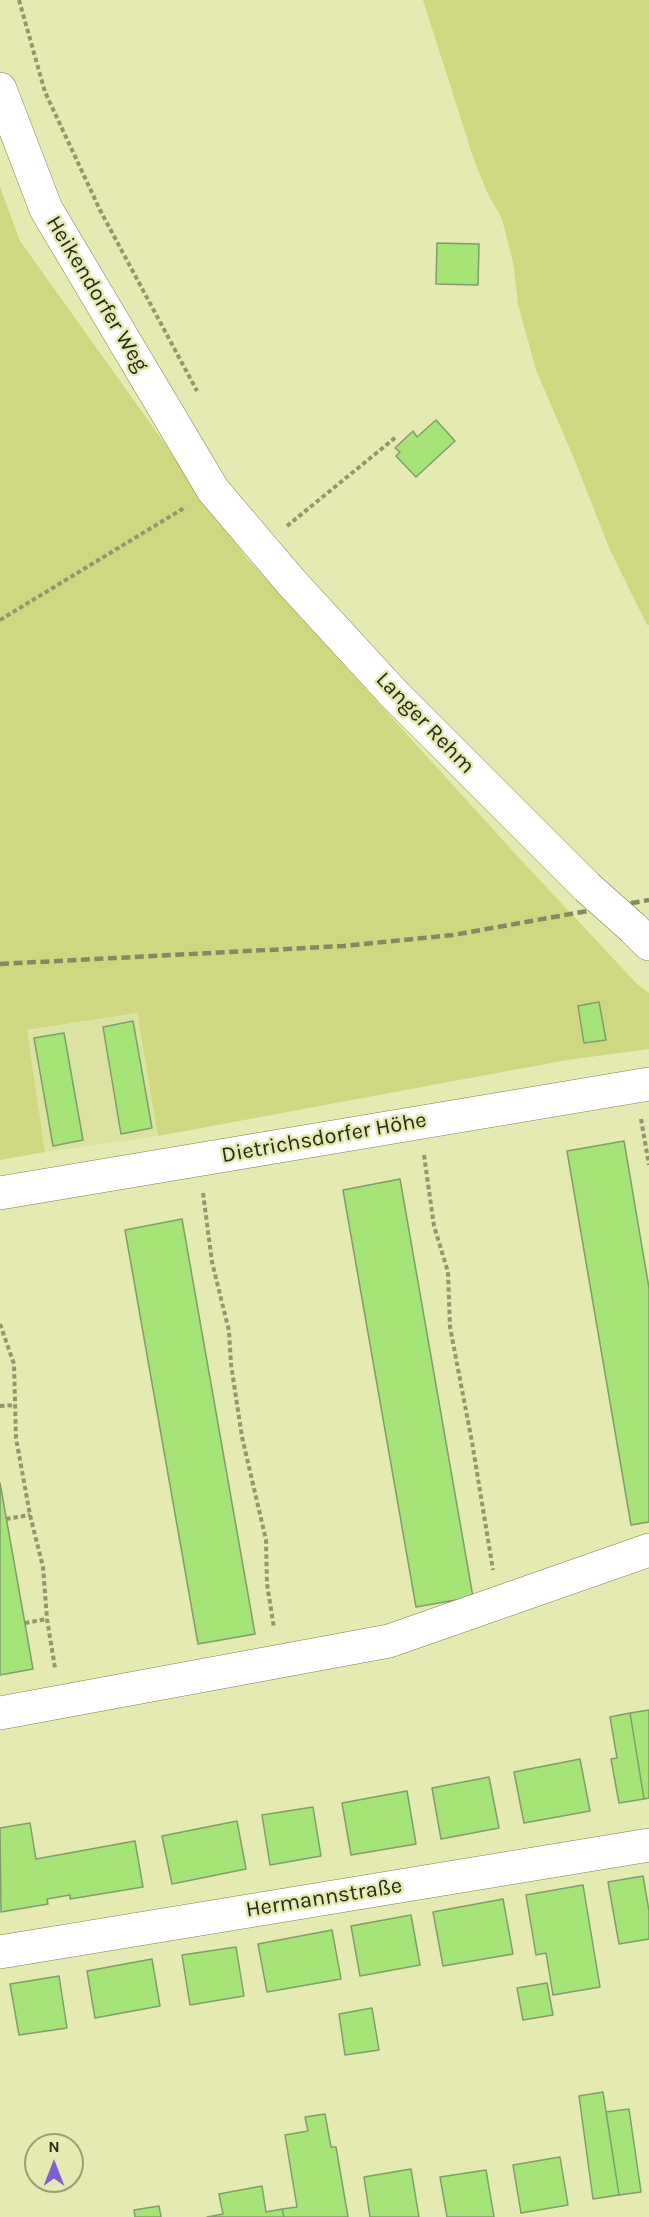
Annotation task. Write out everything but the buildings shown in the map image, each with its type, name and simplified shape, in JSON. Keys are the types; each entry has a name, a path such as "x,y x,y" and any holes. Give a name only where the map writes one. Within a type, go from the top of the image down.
{"street":[{"name":"Heikendorfer Weg","path":"0,88 46,209 213,490"},
{"name":"Langer Rehm","path":"213,490 292,583 395,694 587,887 641,936"},
{"name":"Dietrichsdorfer Höhe","path":"0,1193 642,1085"},
{"path":"0,1713 389,1641 649,1550"},
{"name":"Hermannstraße","path":"0,1952 649,1845"}],"path":[{"path":"19,0 45,92 100,210 199,393"},
{"path":"261,546 396,437"},
{"path":"0,620 213,490"},
{"path":"642,1085 649,1166"},
{"path":"419,1122 434,1226 448,1272 450,1327 499,1601"},
{"path":"198,1160 212,1262 229,1331 231,1364 242,1437 266,1540 267,1584 279,1663"},
{"path":"0,1324 14,1364 16,1438 30,1515 43,1567 47,1619 60,1703"},
{"path":"0,1406 15,1405"},
{"path":"6,1519 30,1515"},
{"path":"25,1623 47,1619"}],"shaded area":[{"path":"423,0 649,0 649,625 610,550 536,370 518,304 513,262 502,219 487,192 474,160"},
{"path":"0,187 20,241 245,556 520,859 637,984 649,993 649,1049 567,1060 158,1136 137,1013 27,1030 45,1152 0,1160"},
{"path":"137,1013 158,1136 45,1152 27,1031"}],"railway":[{"path":"0,964 344,946 453,935 649,900"}]}
